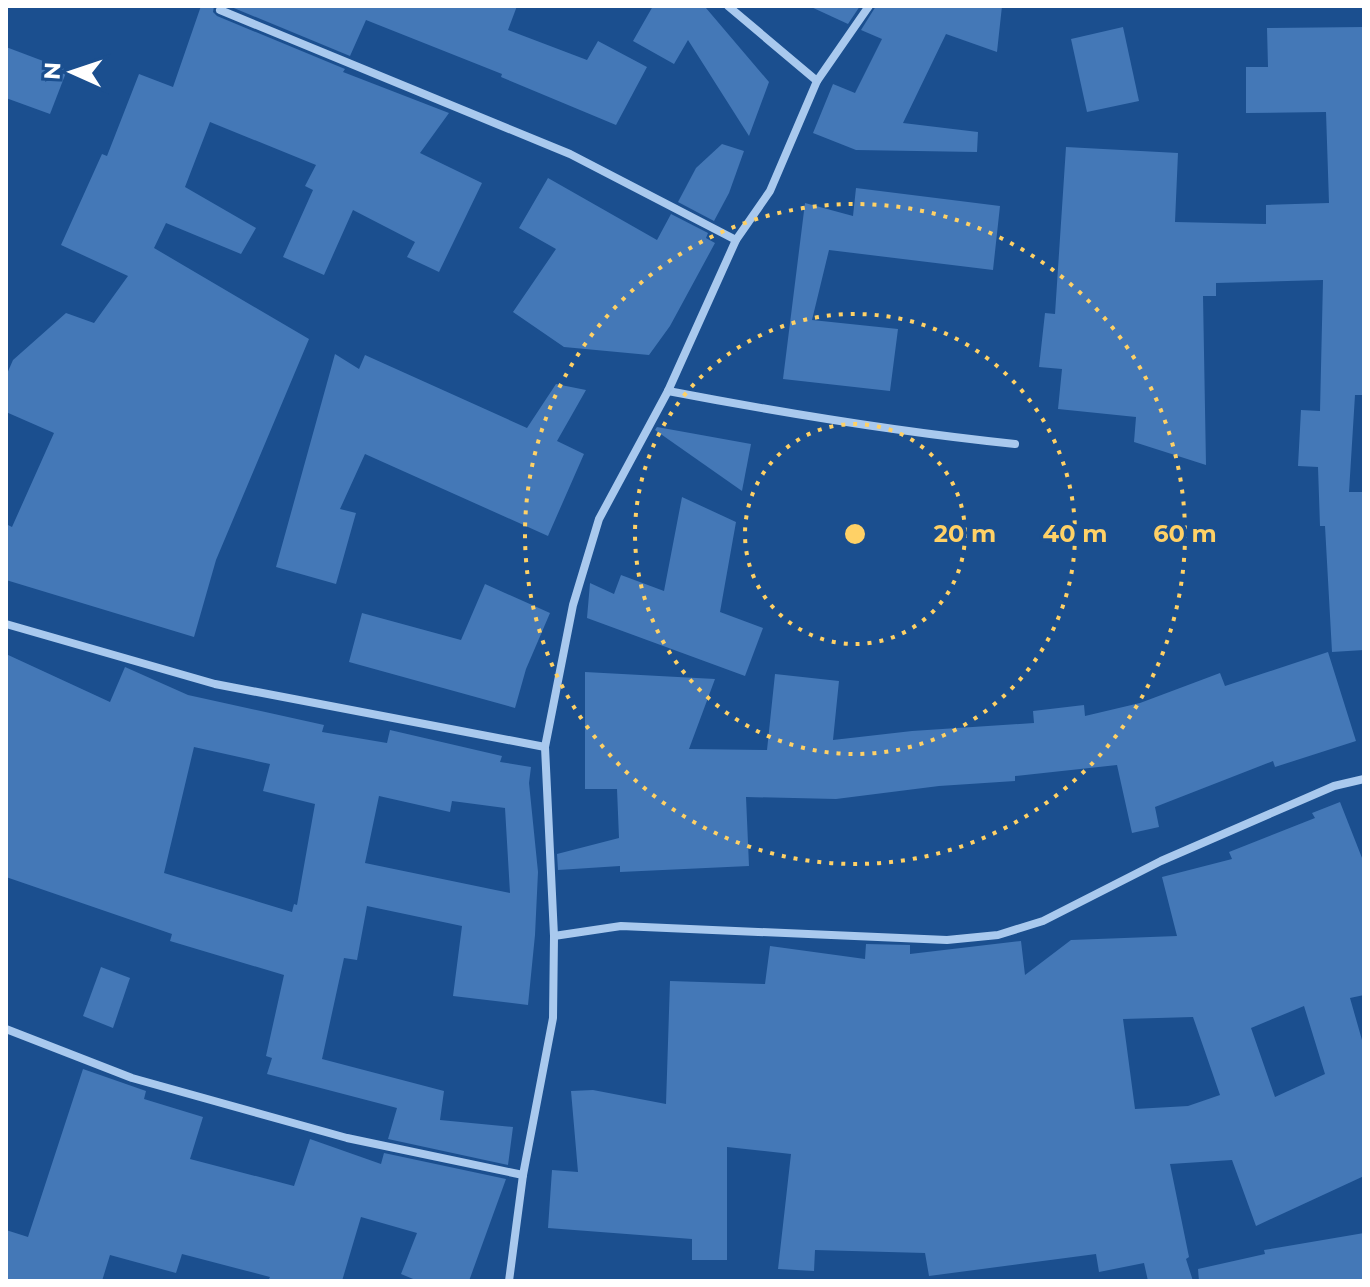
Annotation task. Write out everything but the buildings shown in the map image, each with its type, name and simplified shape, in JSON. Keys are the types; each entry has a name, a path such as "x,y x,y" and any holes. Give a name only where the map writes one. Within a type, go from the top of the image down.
{"street":[{"path":"728,6 817,81"},
{"path":"509,1281 523,1175 553,1018 554,936 545,747 573,605 599,519 668,391 736,240 770,191 817,81 869,6"},
{"path":"220,10 570,154 736,240"},
{"path":"668,391 799,416 1015,444"},
{"path":"6,624 215,684 545,747"},
{"path":"554,936 621,926 947,940 998,935 1043,921 1161,861 1334,786 1364,779"},
{"path":"6,1029 132,1078 347,1138 523,1175"}]}
